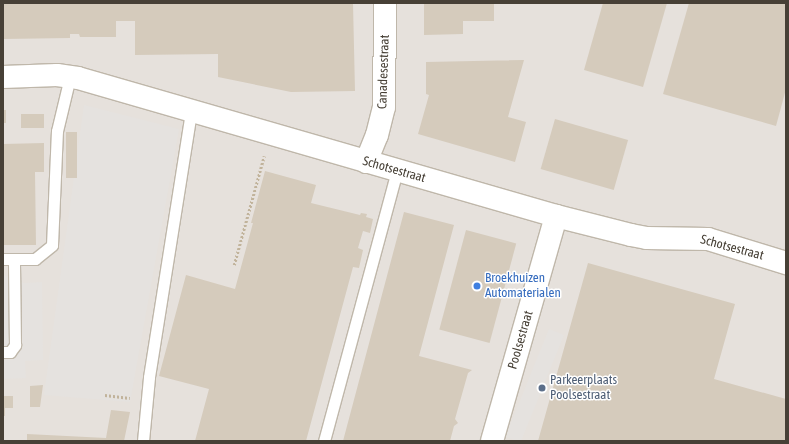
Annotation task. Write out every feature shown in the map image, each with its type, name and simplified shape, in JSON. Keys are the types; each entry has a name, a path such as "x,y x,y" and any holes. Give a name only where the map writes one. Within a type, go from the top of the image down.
{"street":[{"name":"Canadesestraat","path":"366,162 378,135 384,107 385,3"},
{"name":"Schotsestraat","path":"3,77 57,75 70,77 556,216 647,238 708,239 786,263"},
{"name":"Poolsestraat","path":"492,441 556,216"}],"lane":[{"path":"3,259 35,259 52,245 57,131 70,77"},
{"path":"143,441 149,377 191,111"},
{"path":"324,441 397,171"},
{"path":"3,352 10,352 15,346 14,259"}],"path":[{"path":"234,265 270,134"},
{"path":"105,395 134,398 133,411 145,414"}],"shaded area":[{"path":"3,3 786,3 786,441 3,441"},
{"path":"84,105 179,129 130,402 44,395"},
{"path":"3,275 24,283 42,282 43,360 25,361 26,378 3,379"},
{"path":"549,329 564,335 521,441 517,441 506,437"}],"building":[{"path":"3,3 353,3 355,91 291,92 218,77 218,54 135,55 135,21 116,21 116,37 80,37 79,34 70,34 70,38 3,39"},
{"path":"424,3 494,3 494,21 463,21 463,34 424,35"},
{"path":"603,3 667,3 643,87 584,70"},
{"path":"689,3 786,3 786,89 776,126 663,94"},
{"path":"524,60 508,117 526,122 515,162 418,134 429,95 426,94 426,62"},
{"path":"3,110 6,110 6,123 3,123"},
{"path":"21,114 44,114 44,128 21,128"},
{"path":"555,119 628,140 614,190 541,169"},
{"path":"66,132 77,132 77,178 66,178"},
{"path":"44,143 44,172 35,172 36,245 3,245 3,144"},
{"path":"265,171 316,185 311,203 360,215 361,213 367,214 366,217 373,219 370,233 363,231 358,248 363,250 359,268 353,267 306,441 195,441 209,389 159,376 186,275 235,289"},
{"path":"404,212 454,225 419,356 472,370 468,373 455,419 458,423 454,426 450,441 343,441"},
{"path":"466,230 516,243 490,343 439,329"},
{"path":"588,263 735,304 714,379 786,399 786,441 538,441"},
{"path":"43,385 40,407 30,407 30,386"},
{"path":"3,396 13,396 13,408 5,408 5,416 3,416"},
{"path":"111,410 130,412 124,441 27,441 27,434 106,438"}],"place":[{"name":"Broekhuizen Automaterialen","path":"477,286"},
{"name":"Parkeerplaats Poolsestraat","path":"542,388"}]}
